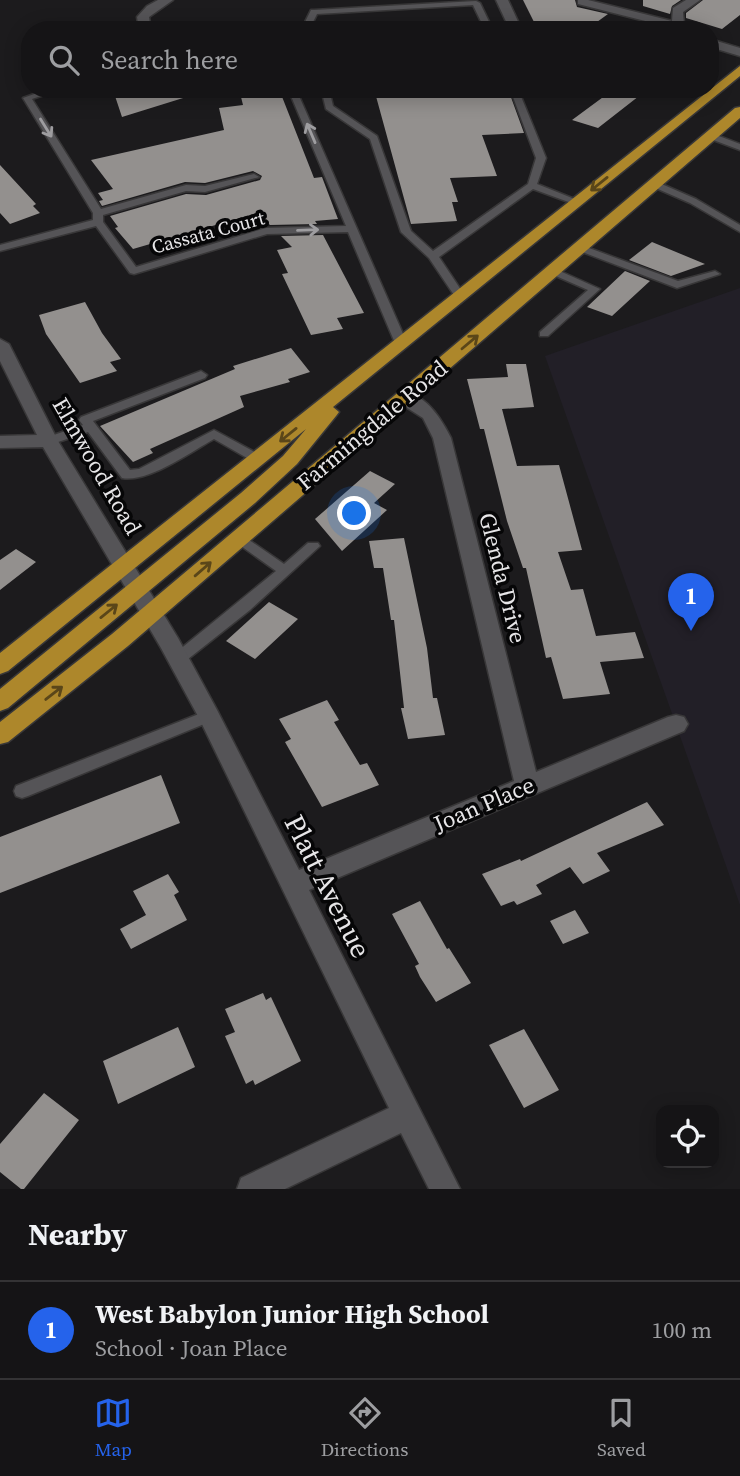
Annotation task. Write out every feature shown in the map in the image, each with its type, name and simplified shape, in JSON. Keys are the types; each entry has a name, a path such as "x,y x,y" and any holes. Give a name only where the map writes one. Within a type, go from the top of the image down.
{"main road":[{"name":"Farmingdale Road","path":"719,87 740,70"},
{"name":"Farmingdale Road","path":"0,736 151,613 654,184 651,165 670,126 705,98"},
{"name":"Farmingdale Road","path":"0,665 577,202 711,136 740,111"},
{"path":"629,206 651,165"},
{"path":"0,702 228,516 310,439 353,383"}],"street":[{"path":"144,21 143,16 151,8 167,0"},
{"path":"502,0 512,21"},
{"path":"674,21 677,11 694,0"},
{"path":"581,1 590,9 642,21"},
{"path":"719,36 740,42"},
{"path":"719,45 740,51"},
{"name":"Elmwood Road","path":"0,344 49,441 151,613"},
{"name":"Glenda Drive","path":"404,398 430,415 442,438 527,786"},
{"path":"0,442 49,441"},
{"name":"Platt Avenue","path":"151,613 209,716 445,1189"},
{"name":"Joan Place","path":"292,885 676,724"},
{"path":"252,1189 408,1114"}],"lane":[{"path":"310,21 314,12 476,3 485,21"},
{"name":"Cassata Court","path":"27,98 98,217 134,271 267,231 353,229"},
{"path":"296,98 401,344"},
{"path":"327,98 329,107 374,138 406,232 433,256 460,296"},
{"path":"433,256 532,185 541,158 518,98"},
{"path":"711,136 740,147"},
{"path":"0,248 186,188 205,189 254,177"},
{"path":"654,184 693,201 740,229"},
{"path":"532,185 577,202"},
{"path":"581,248 677,285 715,274"},
{"path":"544,334 595,289 554,271"},
{"path":"201,375 85,420 127,475 142,473 214,434 258,459"},
{"path":"49,441 91,427"},
{"path":"239,538 285,571"},
{"path":"178,659 313,546"},
{"path":"22,791 209,716"}],"shaded area":[{"path":"740,288 740,905 545,356"}],"building":[{"path":"523,0 575,0 577,7 608,14 598,21 534,21"},
{"path":"643,0 681,0 672,6 670,14 643,6"},
{"path":"703,0 740,0 740,15 722,29 719,28 719,21 696,21 686,18 686,13"},
{"path":"116,98 183,98 122,117"},
{"path":"241,98 283,98 314,178 322,177 338,219 315,221 317,224 270,225 257,213 133,249 115,228 118,227 110,216 186,194 206,195 260,180 262,176 253,171 205,183 185,182 102,206 99,201 103,200 98,193 113,189 91,160 224,130 219,108 243,105"},
{"path":"376,98 511,98 524,133 482,135 497,176 450,178 458,202 452,202 457,221 411,224"},
{"path":"602,98 636,98 598,128 572,120"},
{"path":"0,165 36,204 33,206 40,213 10,224 0,213"},
{"path":"323,235 364,313 337,318 343,329 311,335 282,274 288,273 277,250 292,247 281,236"},
{"path":"652,242 705,264 671,276 629,260"},
{"path":"625,271 650,281 612,316 587,307"},
{"path":"85,302 102,333 121,359 110,362 117,371 80,383 46,334 39,315"},
{"path":"291,348 310,372 288,379 290,382 240,396 244,407 150,449 153,453 133,462 100,426 235,369 233,366"},
{"path":"506,364 526,364 534,407 502,409 517,466 559,465 582,550 558,552 571,590 583,589 596,636 635,632 644,658 600,662 610,694 563,699 551,657 546,658 526,568 523,568 507,521 484,429 480,429 467,379 508,377"},
{"path":"370,471 395,484 374,503 387,510 342,551 315,519"},
{"path":"404,538 427,648 433,698 437,698 445,735 408,739 401,708 404,708 394,620 391,620 383,568 374,568 369,541"},
{"path":"16,549 36,562 0,590 0,560"},
{"path":"269,602 298,619 255,659 226,641"},
{"path":"327,700 339,720 334,722 360,765 367,763 379,785 322,807 285,742 291,739 279,719"},
{"path":"161,775 180,823 0,893 0,837"},
{"path":"647,802 664,825 597,853 610,871 583,884 570,867 536,885 542,894 517,905 514,901 501,906 482,874 520,859 521,861"},
{"path":"168,874 179,892 174,895 187,920 131,949 120,929 146,915 133,891"},
{"path":"420,901 447,949 449,948 471,983 436,1002 420,977 415,966 419,964 392,914"},
{"path":"575,910 589,933 563,944 550,921"},
{"path":"263,993 266,1000 271,997 301,1061 255,1085 253,1080 246,1084 225,1036 235,1032 225,1009"},
{"path":"178,1027 195,1067 118,1104 103,1061"},
{"path":"524,1029 559,1090 524,1108 489,1045"},
{"path":"44,1093 79,1120 24,1189 21,1189 0,1172 0,1144"}],"place":[{"name":"West Babylon Junior High School","path":"691,631"}]}
